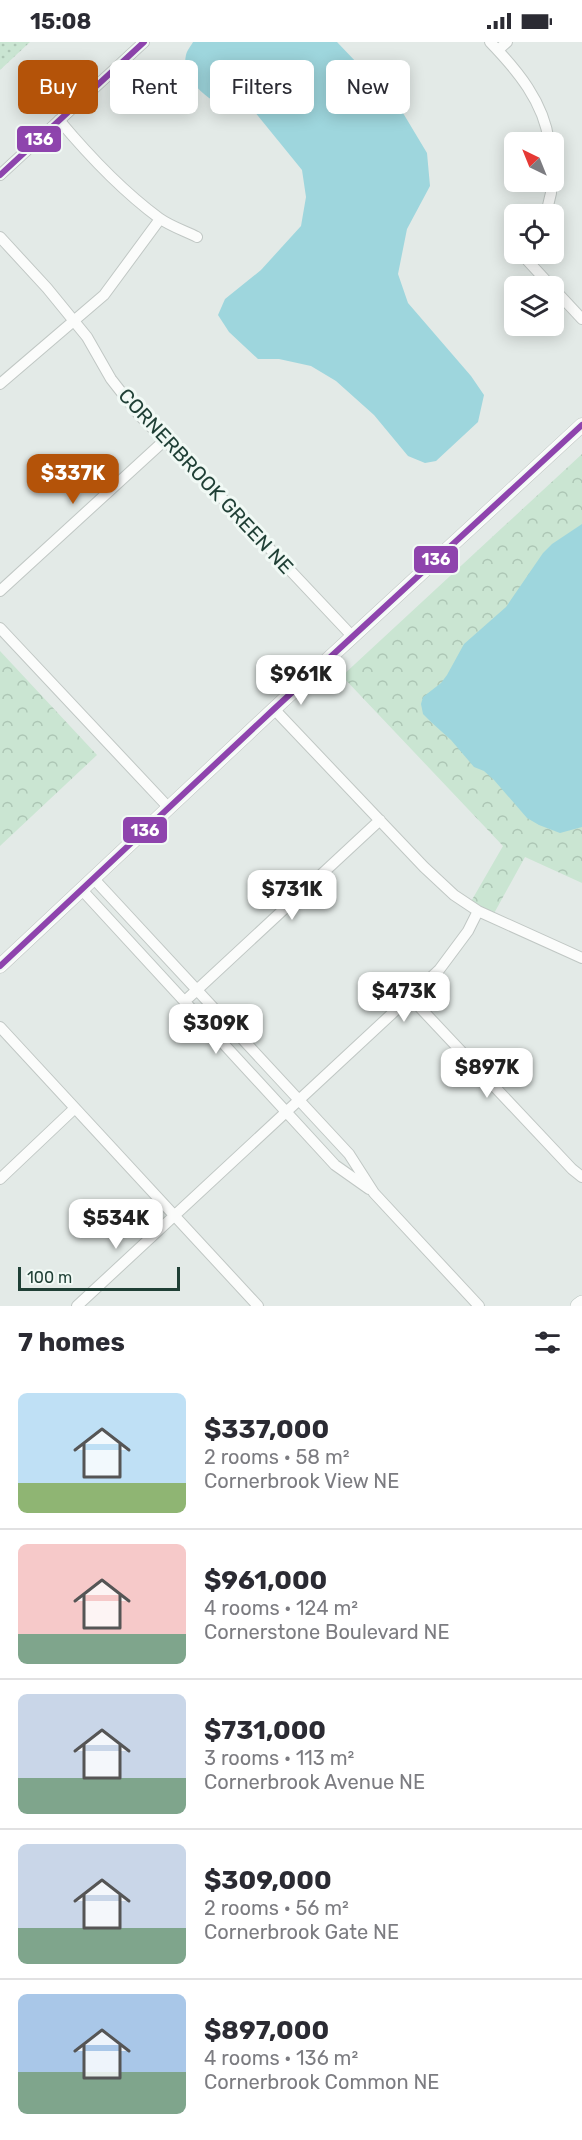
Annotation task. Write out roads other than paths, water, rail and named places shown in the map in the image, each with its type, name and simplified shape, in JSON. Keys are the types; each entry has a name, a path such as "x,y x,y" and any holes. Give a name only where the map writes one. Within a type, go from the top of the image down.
{"main road":[{"path":"578,1306 582,1303"}],"street":[{"path":"0,175 144,42"},
{"path":"507,42 494,46 527,84 539,109 546,132"},
{"path":"59,120 104,172 160,219 197,237"},
{"path":"0,384 104,295 160,219"},
{"name":"CORNERBROOK GREEN NE","path":"0,237 47,288 87,337 123,396 353,637"},
{"path":"530,264 541,276"},
{"path":"564,300 582,319"},
{"path":"0,966 582,425"},
{"path":"0,591 165,440"},
{"path":"0,628 169,808"},
{"path":"274,709 434,877 478,911 582,958"},
{"path":"185,1001 380,820"},
{"path":"94,879 197,990 294,1106 335,1165 374,1193"},
{"path":"82,890 185,1001 294,1106 349,1154 374,1193 479,1306"},
{"path":"77,1306 411,998 449,958 468,931 478,911"},
{"path":"411,998 582,1177"},
{"path":"0,1027 258,1306"},
{"path":"0,1179 75,1108"}],"water":[{"path":"193,42 337,42 354,60 326,60 326,114 404,114 427,153 430,186 407,229 398,274 408,303 471,376 484,395 478,422 436,461 425,463 408,456 374,415 336,381 311,366 279,359 258,359 229,332 218,315 225,299 261,270 301,226 306,197 302,170 256,114 314,114 314,60 210,60 210,98 198,89 198,60 186,60"},
{"path":"582,524 582,827 560,833 527,818 494,780 484,771 474,767 451,740 423,714 421,704 423,697 441,683 447,675 464,644 506,607 543,553 552,544"}]}
